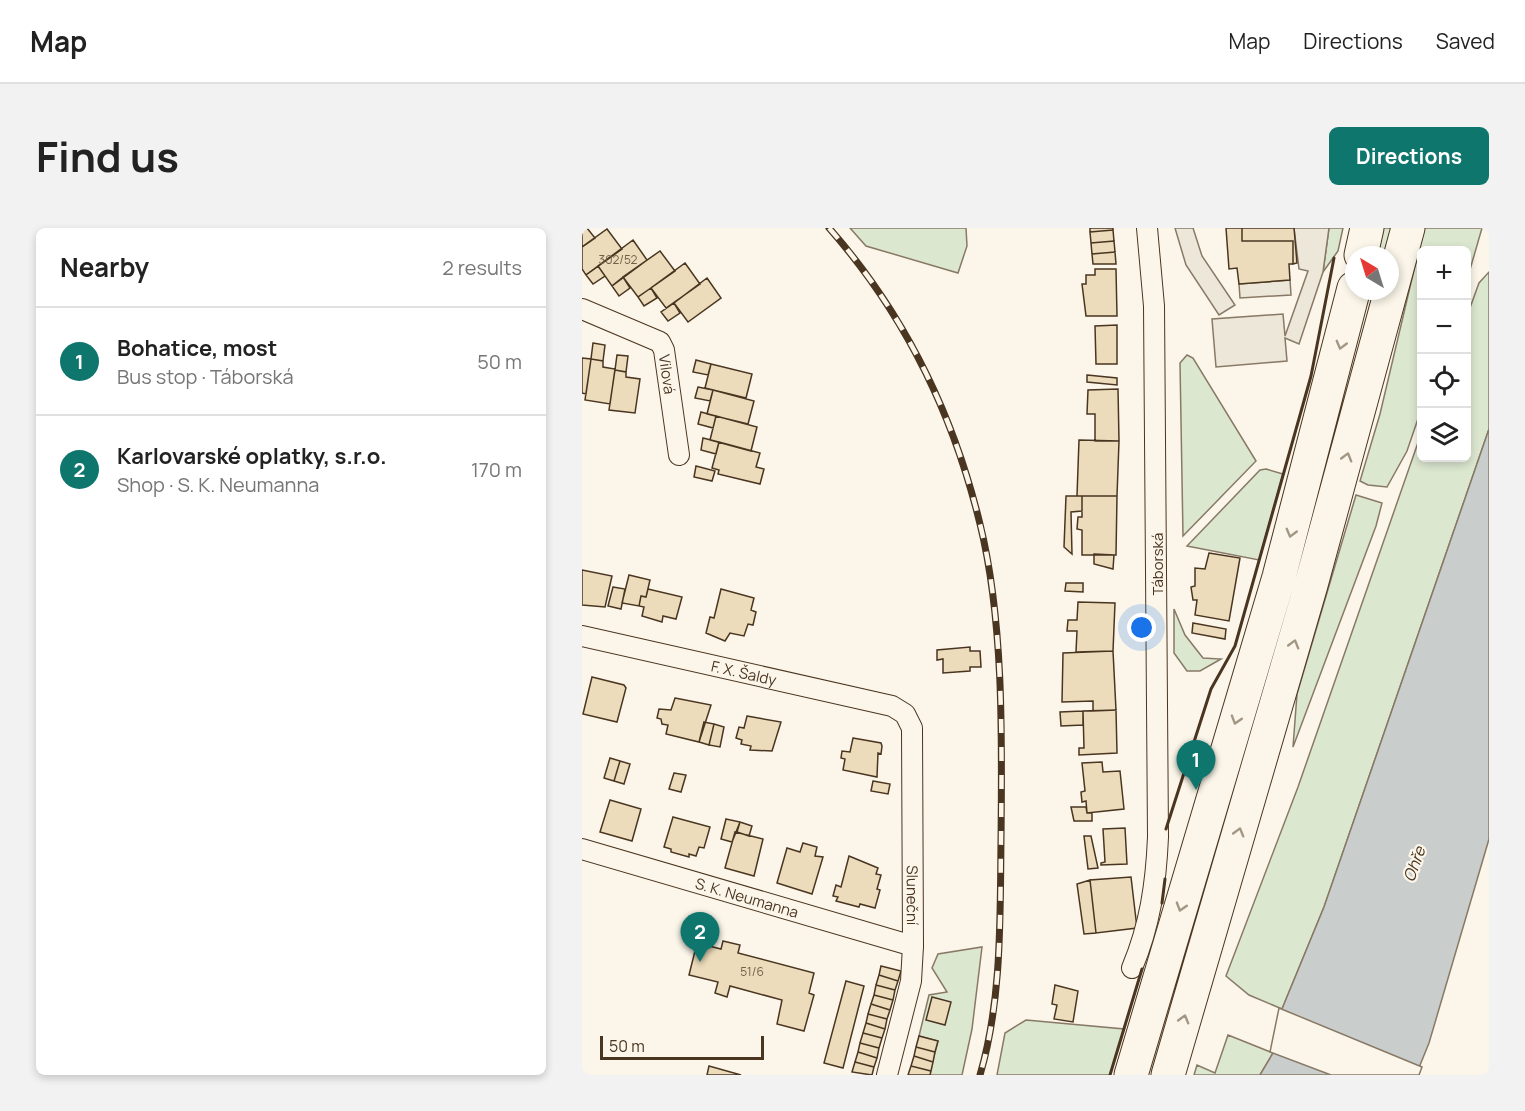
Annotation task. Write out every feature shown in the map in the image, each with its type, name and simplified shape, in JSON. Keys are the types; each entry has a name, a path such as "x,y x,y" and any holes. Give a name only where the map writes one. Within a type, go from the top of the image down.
{"highway":[{"path":"1363,246 1367,228"},
{"path":"1168,1075 1314,573 1408,228"},
{"path":"1131,1075 1279,576 1351,300"}],"street":[{"name":"Táborská","path":"1132,968 1146,936 1152,906 1156,884 1158,837 1154,306 1147,228"},
{"name":"Vilová","path":"582,309 660,342 664,350 679,455"},
{"name":"F. X. Šaldy","path":"582,636 892,706 905,714"},
{"name":"Sluneční","path":"887,1075 911,981 913,946 912,728 905,714"},
{"name":"S. K. Neumanna","path":"582,849 913,946"}],"green space":[{"path":"850,228 966,228 967,246 958,273 866,246"},
{"path":"1329,228 1343,228 1338,251 1323,272"},
{"path":"1383,228 1394,228 1389,246 1379,246"},
{"path":"1424,228 1482,228 1471,266 1471,246 1420,246"},
{"path":"1417,258 1417,422 1407,451 1387,487 1368,485 1360,481 1380,414"},
{"path":"1489,272 1489,429 1324,907 1282,1009 1249,995 1226,976 1298,787 1417,445 1417,462 1471,462 1471,305 1479,283"},
{"path":"1187,355 1193,358 1256,461 1183,536 1180,363"},
{"path":"1266,469 1283,474 1259,560 1187,546 1260,470"},
{"path":"1356,495 1382,503 1376,526 1293,747 1297,694"},
{"path":"1174,609 1185,635 1203,658 1221,659 1200,671 1187,671 1174,653"},
{"path":"982,947 972,1029 962,1075 929,1075 938,1041 919,1036 929,995 947,992 932,968 938,954"},
{"path":"1026,1020 1124,1029 1110,1075 997,1075 1005,1033"},
{"path":"1228,1035 1273,1053 1260,1075 1194,1075 1197,1065 1215,1073"}],"shaded area":[{"path":"1175,228 1193,228 1202,256 1235,305 1219,315 1186,265"},
{"path":"1294,228 1329,228 1323,272 1299,344 1285,338 1287,361 1216,367 1212,319 1283,314 1285,336 1308,271 1299,269"},
{"path":"1290,280 1291,295 1240,298 1239,284"}],"water":[{"name":"Ohře","path":"1489,429 1489,839 1429,1043 1416,1075 1260,1075 1273,1053 1282,1009 1324,907"}],"pier":[{"path":"1279,1008 1422,1067 1419,1075 1331,1075 1270,1052"}],"building":[{"path":"582,228 587,228 595,238 582,247"},
{"path":"1090,228 1113,228 1113,230 1090,232"},
{"path":"1226,228 1242,228 1242,241 1293,241 1293,264 1289,264 1290,280 1239,284 1237,268 1229,269"},
{"path":"1242,228 1294,228 1297,263 1293,264 1293,241 1242,241"},
{"path":"607,229 622,249 586,275 582,269 582,247"},
{"path":"1113,230 1114,241 1091,243 1090,232"},
{"path":"633,240 647,260 612,286 598,266"},
{"path":"1114,241 1115,252 1092,254 1091,243"},
{"path":"660,251 675,271 638,297 623,277"},
{"path":"1115,252 1116,264 1093,264 1092,254"},
{"path":"685,263 700,284 666,308 651,288"},
{"path":"598,266 605,276 593,284 586,275"},
{"path":"1095,269 1116,269 1117,316 1086,316 1082,284 1086,284 1086,275 1095,275"},
{"path":"623,277 630,288 619,296 612,286"},
{"path":"707,278 721,298 688,322 674,303"},
{"path":"651,288 657,298 644,306 638,297"},
{"path":"674,303 680,313 668,321 661,312"},
{"path":"1117,325 1117,364 1096,364 1095,326"},
{"path":"593,343 605,345 603,361 591,359"},
{"path":"617,355 628,356 626,372 615,370"},
{"path":"582,358 591,359 586,394 582,393"},
{"path":"591,359 603,361 603,367 615,369 610,404 585,400"},
{"path":"696,360 711,364 708,375 693,372"},
{"path":"711,364 752,374 746,398 705,388"},
{"path":"615,370 626,372 626,377 640,379 635,413 609,410"},
{"path":"1087,375 1117,378 1117,385 1087,382"},
{"path":"698,387 713,390 710,401 695,398"},
{"path":"1118,389 1119,441 1095,441 1095,414 1087,414 1088,390"},
{"path":"713,390 754,401 748,424 707,414"},
{"path":"701,412 716,416 713,428 698,424"},
{"path":"716,416 757,427 751,451 710,440"},
{"path":"703,438 719,442 716,454 701,450"},
{"path":"1079,440 1119,441 1117,496 1077,496"},
{"path":"719,442 760,453 756,467 764,469 760,484 718,474 719,470 712,468"},
{"path":"696,466 715,471 712,481 694,477"},
{"path":"1066,496 1082,496 1082,511 1071,512 1072,554 1064,547"},
{"path":"1082,496 1117,496 1116,555 1082,555 1082,530 1077,529 1078,517 1082,517"},
{"path":"1209,553 1240,558 1229,621 1195,615 1197,600 1193,600 1191,587 1195,586 1195,568 1205,569"},
{"path":"1094,554 1114,555 1113,569 1094,564"},
{"path":"582,570 612,576 605,607 582,605"},
{"path":"629,575 650,580 646,597 641,596 639,606 622,603"},
{"path":"1066,583 1083,583 1083,592 1065,591"},
{"path":"613,587 625,589 621,609 608,606"},
{"path":"648,589 682,597 676,619 663,616 662,622 642,616 644,607 639,606 641,596 646,597"},
{"path":"721,589 754,598 751,610 756,612 753,625 748,624 744,636 730,633 725,641 706,633 710,617 714,618"},
{"path":"1078,602 1115,603 1113,651 1076,652 1077,631 1067,631 1068,620 1077,620"},
{"path":"1193,623 1226,629 1225,639 1192,633"},
{"path":"970,647 970,651 980,651 981,667 970,667 970,671 943,673 943,659 937,660 937,650"},
{"path":"1113,651 1116,710 1093,711 1093,701 1062,702 1063,653"},
{"path":"592,677 624,685 626,688 617,722 583,714"},
{"path":"675,698 711,705 699,742 666,734 668,725 662,724 661,719 657,718 659,709 671,710"},
{"path":"1116,710 1117,753 1079,755 1079,748 1084,748 1083,711"},
{"path":"1083,711 1083,725 1061,726 1060,712"},
{"path":"747,716 781,722 772,751 750,750 751,746 741,744 742,740 736,738 739,727 744,728"},
{"path":"704,722 714,724 709,745 699,742"},
{"path":"714,724 724,727 720,747 709,745"},
{"path":"853,738 881,743 881,754 878,753 877,777 843,770 845,759 841,758 842,751 850,752"},
{"path":"610,758 620,761 614,781 604,778"},
{"path":"620,761 630,764 624,784 614,781"},
{"path":"1102,762 1103,772 1120,771 1124,809 1087,813 1086,801 1082,802 1081,792 1085,791 1082,763"},
{"path":"674,773 686,775 681,792 669,789"},
{"path":"873,781 890,784 888,794 871,791"},
{"path":"610,800 641,809 632,841 600,832"},
{"path":"1071,807 1086,807 1087,813 1092,813 1092,821 1074,821"},
{"path":"673,817 710,827 704,848 699,847 696,856 689,854 689,857 671,852 671,849 664,847"},
{"path":"726,819 740,822 732,842 721,839"},
{"path":"740,822 752,826 749,836 737,832"},
{"path":"1125,828 1127,864 1101,865 1105,862 1103,829"},
{"path":"735,832 763,839 754,876 725,868"},
{"path":"1084,836 1091,836 1098,868 1088,869"},
{"path":"803,843 817,847 815,856 823,857 812,894 777,883 787,848 800,852"},
{"path":"849,856 878,868 876,874 881,875 877,889 880,890 875,908 860,904 859,907 836,901 838,897 833,896 836,885 841,887"},
{"path":"1131,877 1137,928 1096,933 1090,880"},
{"path":"1090,880 1096,933 1084,934 1077,884"},
{"path":"723,941 740,945 738,953 814,973 809,993 814,995 804,1031 777,1024 782,1000 730,986 727,997 715,993 718,982 689,975 697,943 721,949"},
{"path":"881,966 901,971 898,981 879,975"},
{"path":"879,975 898,981 895,990 876,985"},
{"path":"846,981 864,986 843,1068 824,1063"},
{"path":"876,985 895,990 893,1000 874,995"},
{"path":"1055,985 1078,991 1073,1022 1054,1019 1057,1005 1052,1004"},
{"path":"874,995 893,1000 890,1010 871,1004"},
{"path":"932,997 951,1002 945,1025 926,1020"},
{"path":"871,1004 890,1010 887,1019 868,1014"},
{"path":"868,1014 887,1019 885,1029 866,1023"},
{"path":"866,1023 885,1029 882,1038 863,1033"},
{"path":"863,1033 882,1038 879,1048 860,1043"},
{"path":"919,1036 938,1041 935,1052 916,1047"},
{"path":"860,1043 879,1048 877,1058 858,1052"},
{"path":"916,1047 935,1052 933,1062 914,1056"},
{"path":"858,1052 877,1058 874,1067 855,1062"},
{"path":"914,1056 933,1062 931,1071 911,1066"},
{"path":"855,1062 874,1067 872,1075 852,1072"},
{"path":"709,1066 741,1075 707,1075"},
{"path":"911,1066 931,1071 930,1075 908,1075"}],"railway":[{"path":"829,228 880,294 922,366 956,443 969,483 988,561 994,600 1000,681 1002,762 1000,899 996,988 987,1047 980,1075"}],"wall":[{"path":"1166,829 1211,689 1235,646 1311,376 1334,258"},
{"path":"1162,903 1165,879"},
{"path":"1110,1075 1142,969"}],"place":[{"name":"Bohatice, most","path":"1196,790"},
{"name":"Karlovarské oplatky, s.r.o.","path":"700,962"}]}
